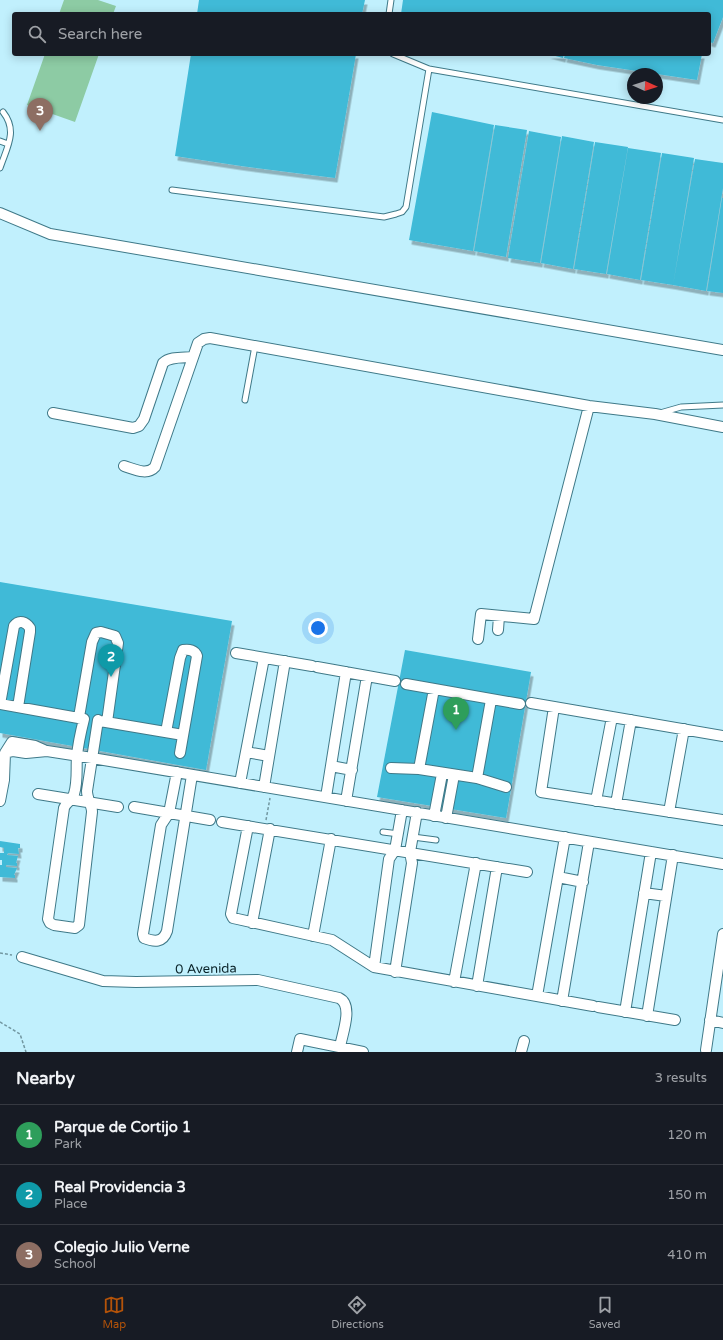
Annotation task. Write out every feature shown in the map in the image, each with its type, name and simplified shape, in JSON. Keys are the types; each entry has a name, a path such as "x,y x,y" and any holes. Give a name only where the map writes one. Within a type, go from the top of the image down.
{"street":[{"path":"0,213 50,234 723,350"},
{"path":"124,466 146,472 155,467 198,344 204,339 210,338 589,406 655,414 723,427"},
{"path":"53,413 133,428 139,426 144,419 163,363 166,360 171,359 193,357"},
{"path":"478,639 481,614 534,619 589,406"},
{"path":"498,630 499,616"},
{"path":"18,707 30,632 30,628 24,622 16,623 14,626 0,704 183,735"},
{"path":"102,632 115,636 118,643 102,721 92,758 87,791 87,798 92,808 92,812 79,924 75,928 54,926 48,919 64,808 65,804 72,799 77,778 77,756 81,718 92,642 96,633 102,632"},
{"path":"166,732 180,658 183,650 187,649 196,653 197,656 180,753"},
{"path":"236,653 395,681"},
{"path":"240,783 264,658"},
{"path":"268,788 269,756 285,661"},
{"path":"326,797 346,672"},
{"path":"346,801 367,676"},
{"path":"406,684 491,700 554,707 723,736"},
{"path":"419,769 434,689"},
{"path":"477,778 491,700"},
{"path":"554,707 540,792 723,820"},
{"path":"596,801 612,717"},
{"path":"616,804 631,720"},
{"path":"669,812 684,729"},
{"path":"0,801 3,766 6,754 13,751 26,753 48,751 723,864"},
{"path":"246,752 269,756"},
{"path":"331,766 352,770"},
{"path":"391,768 419,769 442,774 477,778 506,787"},
{"path":"177,772 170,813 161,825 143,934 144,938 148,940 162,940 168,931 192,775"},
{"path":"434,816 442,774"},
{"path":"446,818 454,775"},
{"path":"38,794 118,807"},
{"path":"134,807 210,820"},
{"path":"374,967 389,859 395,850 402,810"},
{"path":"395,972 412,863 410,852 417,812"},
{"path":"222,822 527,872"},
{"path":"248,826 231,914 233,918 332,940 374,967 395,972 675,1020"},
{"path":"252,923 267,829"},
{"path":"537,996 564,850 565,837"},
{"path":"314,936 331,839"},
{"path":"562,1001 589,842"},
{"path":"625,1012 651,852"},
{"path":"647,1016 673,855"},
{"path":"454,982 476,863"},
{"path":"477,986 497,867"},
{"path":"558,877 582,882"},
{"path":"644,893 666,896"},
{"path":"706,1050 721,959 723,934"},
{"name":"0 Avenida","path":"22,957 103,981 258,980 339,998 343,1000 347,1008 340,1046"},
{"path":"710,1020 723,1023"},
{"path":"297,1052 300,1039 340,1046 363,1052"},
{"path":"521,1052 524,1041"}],"lane":[{"path":"389,12 391,0"},
{"path":"398,56 429,69 723,120"},
{"path":"172,190 384,216 402,212 406,207 429,69"},
{"path":"0,168 11,137 11,128 8,119 3,112"},
{"path":"0,141 8,144"},
{"path":"245,400 255,346"},
{"path":"655,414 681,408 723,405"},
{"path":"383,832 398,834"},
{"path":"413,837 436,840"}],"path":[{"path":"267,829 268,788"},
{"path":"0,953 22,957"},
{"path":"0,1022 20,1034 26,1052"}],"green space":[{"path":"64,0 98,0 116,6 114,12 60,12"},
{"path":"44,56 98,56 75,122 27,105"}],"building":[{"path":"199,0 365,0 362,12 197,12"},
{"path":"403,0 723,0 723,17 713,43 711,42 711,12 401,12"},
{"path":"191,56 356,56 335,178 175,156"},
{"path":"564,56 702,56 697,80 663,75 663,68 627,68 627,70 564,58"},
{"path":"432,112 494,125 473,251 409,240"},
{"path":"495,125 527,130 506,257 474,251"},
{"path":"529,131 561,137 540,263 508,258"},
{"path":"562,136 594,142 573,269 541,263"},
{"path":"595,142 628,147 606,274 574,269"},
{"path":"628,148 661,153 640,280 607,274"},
{"path":"662,153 694,158 673,285 641,280"},
{"path":"695,159 723,163 723,188 706,291 673,285"},
{"path":"723,198 723,293 707,291"},
{"path":"0,582 232,621 206,770 0,733"},
{"path":"405,650 531,672 506,818 377,797"},
{"path":"0,841 20,844 20,848 18,848 19,854 8,853 7,855 18,856 16,863 17,866 6,865 6,867 17,868 14,875 15,878 0,877 0,865 2,865 2,860 0,860 0,853 4,853 4,848 0,847"}],"place":[{"name":"Colegio Julio Verne","path":"40,131"},
{"name":"Real Providencia 3","path":"111,677"},
{"name":"Parque de Cortijo 1","path":"456,730"}]}
